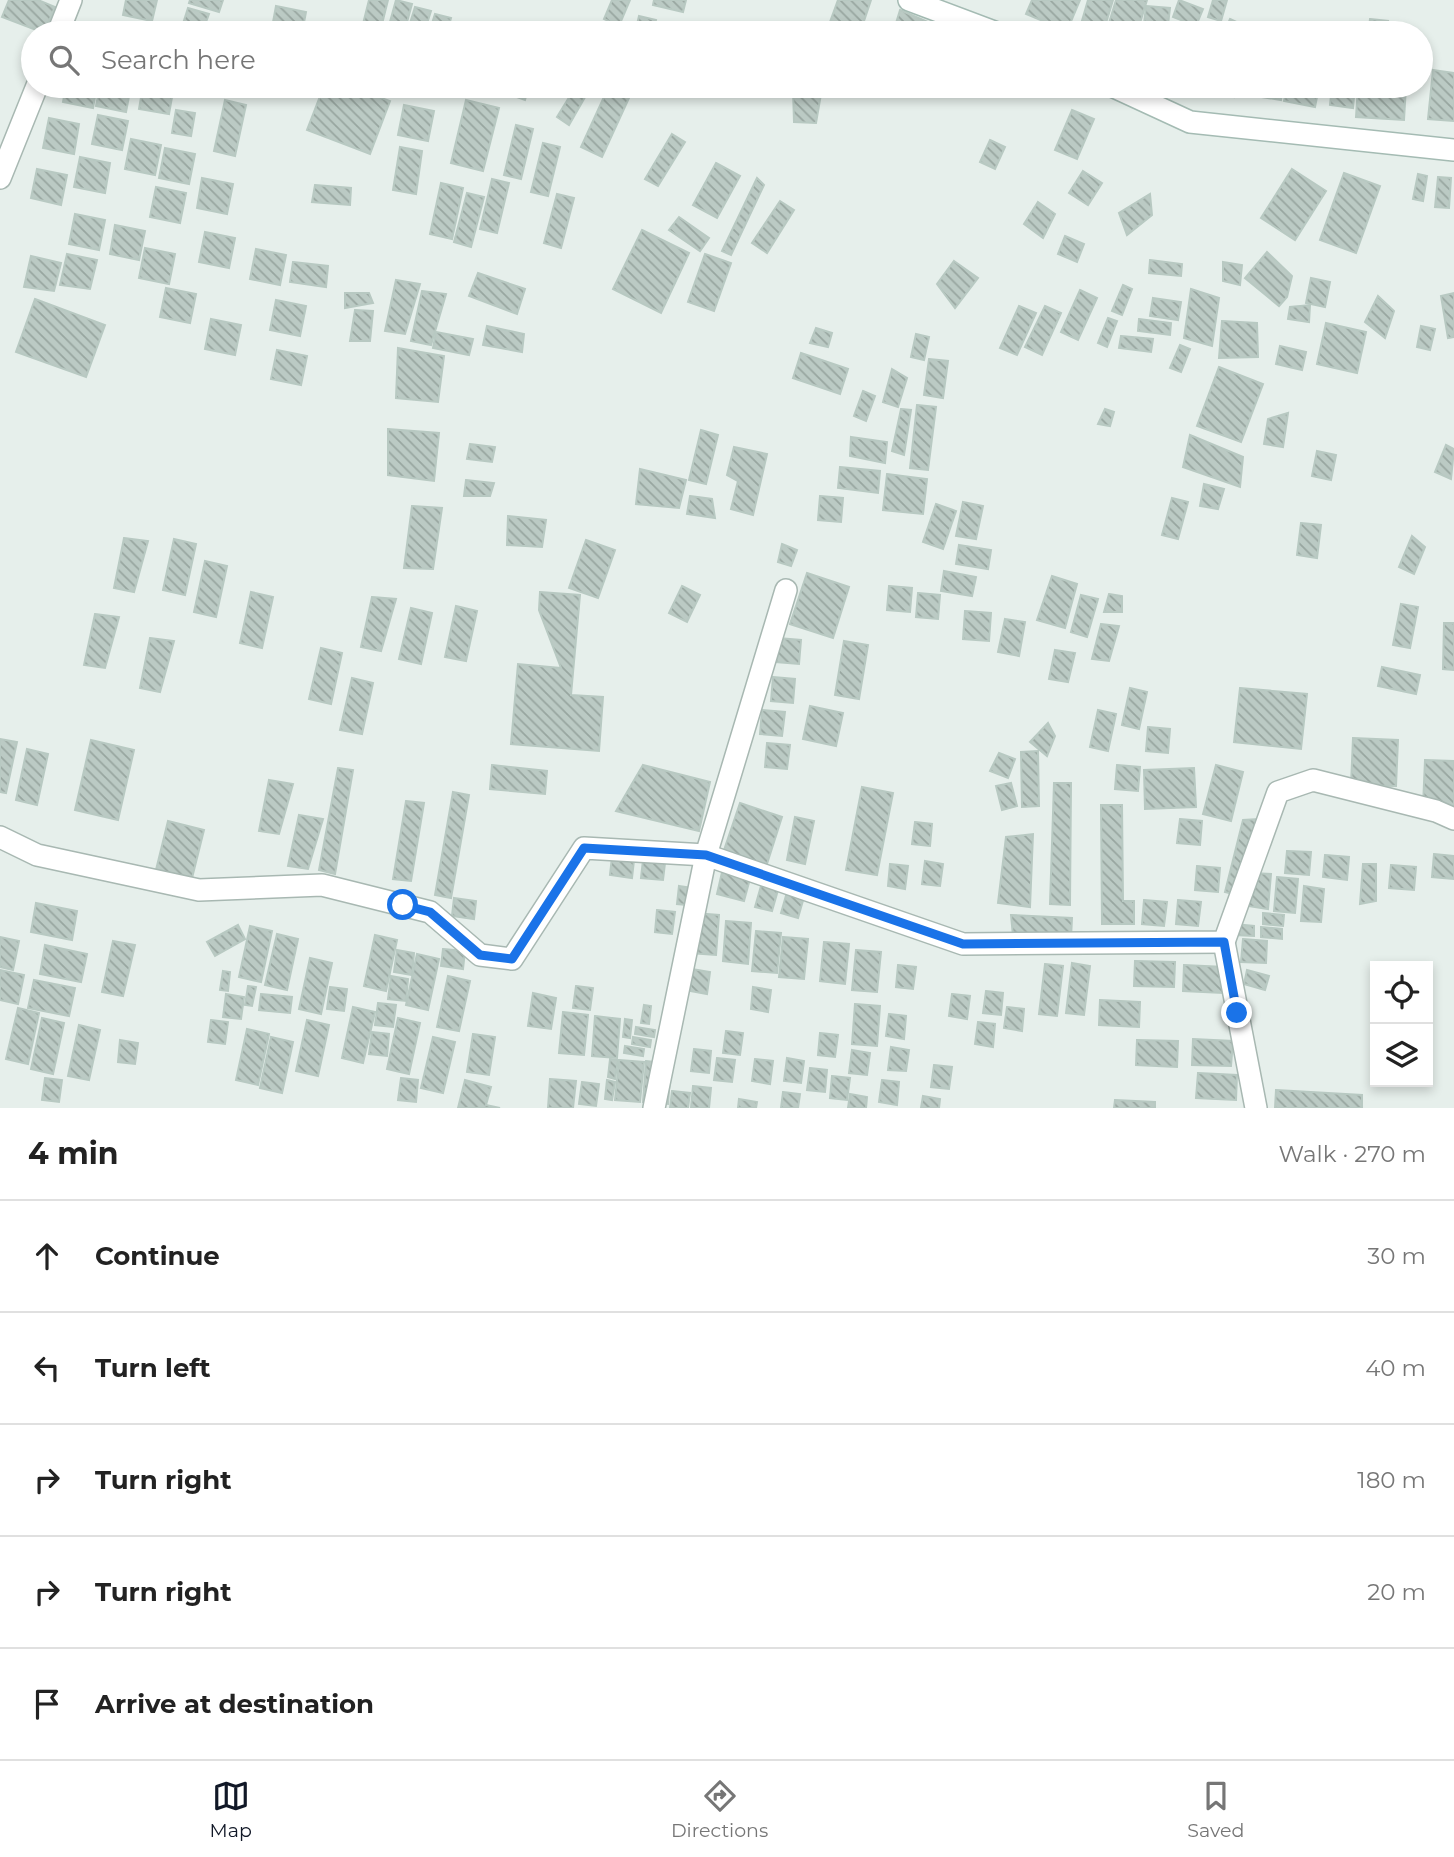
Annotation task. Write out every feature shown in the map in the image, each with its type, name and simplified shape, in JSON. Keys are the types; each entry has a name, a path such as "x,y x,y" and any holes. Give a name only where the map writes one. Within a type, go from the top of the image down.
{"street":[{"path":"63,21 71,0"},
{"path":"909,0 965,21"},
{"path":"0,178 32,98"},
{"path":"1138,98 1189,122 1454,150"},
{"path":"654,1108 706,855 786,590"},
{"path":"1255,1108 1224,942 1278,792 1313,780 1436,811 1454,819"},
{"path":"0,837 37,855 199,890 322,885 430,912 480,955 512,959 584,848 706,855 963,944 1224,942"}],"building":[{"path":"9,0 38,0 55,7 49,21 21,21 21,24 2,17"},
{"path":"126,0 157,0 152,21 123,15"},
{"path":"190,0 223,0 219,12 189,3"},
{"path":"369,0 388,0 383,21 364,21"},
{"path":"396,0 412,4 407,21 390,21"},
{"path":"612,0 630,0 621,21 604,19"},
{"path":"654,0 686,0 683,12 653,5"},
{"path":"838,0 871,0 864,21 830,21"},
{"path":"1032,0 1080,0 1071,21 1043,21 1026,14"},
{"path":"1088,0 1113,0 1107,21 1082,21"},
{"path":"1116,0 1147,0 1141,21 1110,21"},
{"path":"1179,0 1203,9 1198,21 1183,21 1173,17"},
{"path":"1213,0 1227,0 1221,21 1208,17"},
{"path":"276,6 306,12 304,21 273,21"},
{"path":"1146,6 1170,8 1168,21 1144,21"},
{"path":"415,7 431,11 428,21 411,21"},
{"path":"188,8 209,14 206,21 184,21"},
{"path":"900,10 925,21 897,21"},
{"path":"435,14 451,18 450,21 433,21"},
{"path":"639,16 656,20 656,21 638,21"},
{"path":"1433,70 1454,73 1454,121 1428,119 1430,98 1433,98"},
{"path":"64,98 95,98 93,108 63,102"},
{"path":"98,98 129,98 126,112 96,106"},
{"path":"141,98 172,98 169,114 139,109"},
{"path":"319,98 382,98 390,101 370,154 307,130"},
{"path":"569,98 585,98 569,125 557,117"},
{"path":"603,98 629,98 602,157 581,147"},
{"path":"793,98 820,98 816,123 794,122"},
{"path":"1285,98 1317,98 1315,107 1284,101"},
{"path":"1331,98 1354,98 1353,108 1330,105"},
{"path":"1357,98 1405,98 1404,120 1356,117"},
{"path":"225,100 246,105 235,156 214,151"},
{"path":"466,100 499,108 483,171 451,163"},
{"path":"404,105 434,111 428,141 398,135"},
{"path":"176,110 195,113 191,136 172,133"},
{"path":"1072,110 1094,119 1077,159 1055,150"},
{"path":"98,115 128,121 122,150 92,144"},
{"path":"49,118 79,124 74,154 43,148"},
{"path":"516,125 533,129 521,179 504,175"},
{"path":"672,134 685,142 658,186 645,179"},
{"path":"131,139 161,145 155,175 125,169"},
{"path":"990,140 1005,147 995,169 980,162"},
{"path":"543,143 560,147 548,196 531,192"},
{"path":"400,147 422,151 416,194 393,190"},
{"path":"165,148 195,154 189,184 159,178"},
{"path":"80,157 110,163 105,193 74,187"},
{"path":"716,163 740,176 717,218 693,205"},
{"path":"37,169 67,175 61,205 31,198"},
{"path":"1292,169 1326,191 1295,240 1261,218"},
{"path":"1083,171 1102,183 1088,205 1069,193"},
{"path":"1344,173 1380,186 1356,253 1320,240"},
{"path":"1418,174 1427,176 1423,201 1413,199"},
{"path":"1438,177 1451,178 1449,208 1435,207"},
{"path":"202,178 233,184 227,214 197,208"},
{"path":"757,178 764,185 731,255 722,251"},
{"path":"492,179 509,183 497,233 480,229"},
{"path":"441,183 463,188 452,239 430,234"},
{"path":"315,185 351,188 350,205 312,202"},
{"path":"156,187 186,193 180,223 150,217"},
{"path":"467,193 484,197 471,247 454,242"},
{"path":"557,194 574,198 561,248 544,243"},
{"path":"1150,194 1152,215 1127,235 1119,213"},
{"path":"780,201 794,210 767,253 752,243"},
{"path":"1038,202 1055,214 1043,238 1024,224"},
{"path":"75,214 105,220 99,250 69,244"},
{"path":"679,217 709,238 700,251 669,230"},
{"path":"115,225 145,231 139,260 110,254"},
{"path":"642,230 689,253 661,313 613,289"},
{"path":"205,232 235,238 229,268 199,262"},
{"path":"1065,236 1084,244 1077,262 1058,254"},
{"path":"145,248 175,254 169,284 139,278"},
{"path":"256,249 286,255 280,285 250,279"},
{"path":"1267,252 1292,276 1287,297 1279,306 1245,278"},
{"path":"67,254 97,260 90,289 60,285"},
{"path":"705,254 731,263 714,311 688,302"},
{"path":"31,256 61,263 54,291 24,287"},
{"path":"1150,260 1182,264 1181,276 1149,273"},
{"path":"954,261 978,278 955,308 937,284"},
{"path":"293,262 328,266 326,287 290,282"},
{"path":"1223,262 1242,265 1240,285 1223,281"},
{"path":"478,273 525,289 517,314 469,296"},
{"path":"1311,278 1330,282 1325,307 1306,303"},
{"path":"396,280 420,284 405,334 385,331"},
{"path":"1123,285 1132,289 1122,315 1112,311"},
{"path":"166,288 196,294 190,323 160,317"},
{"path":"1191,289 1219,298 1212,346 1184,338"},
{"path":"1080,290 1097,298 1078,340 1061,332"},
{"path":"422,291 446,294 431,345 411,341"},
{"path":"345,293 369,293 373,303 345,308"},
{"path":"1454,293 1454,337 1448,338 1441,296"},
{"path":"1378,296 1394,311 1385,338 1365,322"},
{"path":"1153,298 1181,302 1178,320 1150,316"},
{"path":"35,299 105,325 86,377 16,352"},
{"path":"276,300 306,306 300,336 270,330"},
{"path":"1310,305 1309,322 1288,319 1290,307"},
{"path":"1019,306 1036,313 1017,355 1000,348"},
{"path":"1045,306 1061,313 1042,355 1025,347"},
{"path":"355,310 373,311 370,341 350,341"},
{"path":"1108,318 1117,321 1107,347 1098,343"},
{"path":"211,319 241,325 235,355 205,349"},
{"path":"1139,319 1171,323 1170,335 1138,331"},
{"path":"1222,321 1257,323 1258,357 1219,358"},
{"path":"1326,323 1366,332 1357,373 1317,364"},
{"path":"487,326 524,334 522,352 483,345"},
{"path":"1421,326 1435,329 1430,350 1417,347"},
{"path":"816,328 832,333 828,347 810,343"},
{"path":"436,332 473,339 469,355 433,348"},
{"path":"916,334 929,337 924,360 911,357"},
{"path":"1121,336 1153,339 1151,352 1119,348"},
{"path":"1180,345 1190,349 1181,372 1170,368"},
{"path":"1280,346 1306,352 1302,370 1276,364"},
{"path":"398,348 444,356 438,402 396,398"},
{"path":"277,350 307,356 301,385 271,379"},
{"path":"801,353 848,369 840,394 793,378"},
{"path":"929,359 948,361 943,398 924,395"},
{"path":"1219,367 1263,384 1241,442 1197,426"},
{"path":"892,369 907,378 898,407 883,402"},
{"path":"863,391 875,396 866,421 854,416"},
{"path":"917,405 936,407 928,470 910,468"},
{"path":"901,409 911,410 904,455 892,451"},
{"path":"1105,409 1114,412 1110,426 1098,424"},
{"path":"1288,413 1283,447 1264,444 1268,419"},
{"path":"388,429 439,433 434,481 388,475"},
{"path":"701,430 718,435 706,484 689,480"},
{"path":"1190,435 1243,457 1240,487 1183,467"},
{"path":"851,437 887,442 885,463 850,456"},
{"path":"470,444 495,447 492,462 467,459"},
{"path":"1446,445 1454,449 1451,479 1435,472"},
{"path":"734,447 767,454 753,515 731,509 738,481 727,475"},
{"path":"1317,451 1336,455 1331,480 1312,476"},
{"path":"840,467 880,471 878,493 838,488"},
{"path":"640,469 686,480 679,508 636,504"},
{"path":"887,474 927,479 923,514 883,510"},
{"path":"466,480 494,483 490,496 464,496"},
{"path":"1204,484 1224,489 1218,509 1200,506"},
{"path":"690,496 712,499 715,518 687,514"},
{"path":"820,496 843,498 841,522 818,520"},
{"path":"1172,498 1188,502 1178,539 1162,535"},
{"path":"963,502 983,506 976,539 956,536"},
{"path":"936,504 956,511 943,549 923,542"},
{"path":"412,506 442,508 433,569 404,568"},
{"path":"508,516 546,520 542,547 507,545"},
{"path":"1301,523 1321,525 1317,558 1297,555"},
{"path":"1412,536 1425,547 1414,574 1399,567"},
{"path":"124,538 148,541 134,592 114,588"},
{"path":"174,539 196,544 185,595 163,590"},
{"path":"586,540 615,550 598,598 569,588"},
{"path":"782,544 797,550 791,566 778,562"},
{"path":"959,545 991,550 988,569 956,564"},
{"path":"205,561 227,566 216,617 194,612"},
{"path":"944,571 976,577 972,596 941,591"},
{"path":"807,573 849,587 833,638 790,624"},
{"path":"1052,576 1077,584 1065,628 1037,620"},
{"path":"682,586 700,595 687,622 669,613"},
{"path":"889,586 912,588 910,612 887,610"},
{"path":"251,592 273,597 262,648 240,643"},
{"path":"540,592 580,595 571,695 603,697 599,751 511,744 518,664 561,668 539,610"},
{"path":"918,593 940,595 938,619 916,617"},
{"path":"1109,594 1122,596 1122,612 1104,612"},
{"path":"1081,595 1098,599 1087,637 1071,632"},
{"path":"372,597 396,599 381,651 361,647"},
{"path":"1401,604 1418,607 1410,648 1393,645"},
{"path":"456,606 477,611 466,661 445,657"},
{"path":"411,608 432,613 421,664 399,659"},
{"path":"965,611 991,613 989,641 963,639"},
{"path":"95,614 119,617 105,668 84,665"},
{"path":"1005,619 1025,622 1019,656 998,652"},
{"path":"1444,623 1454,623 1454,670 1443,669"},
{"path":"1101,624 1119,626 1109,661 1092,659"},
{"path":"150,638 174,641 160,692 140,688"},
{"path":"778,638 801,640 799,664 776,662"},
{"path":"844,641 868,645 859,699 835,695"},
{"path":"321,648 342,653 331,704 309,699"},
{"path":"1055,650 1075,653 1068,682 1049,679"},
{"path":"1382,667 1420,675 1416,694 1378,686"},
{"path":"773,677 795,679 793,703 771,701"},
{"path":"352,678 373,683 362,734 340,730"},
{"path":"1130,688 1147,692 1139,729 1122,725"},
{"path":"1240,688 1307,694 1301,749 1234,742"},
{"path":"810,706 843,713 836,746 803,739"},
{"path":"762,710 785,712 782,736 760,734"},
{"path":"1098,710 1116,714 1108,751 1090,747"},
{"path":"1048,723 1055,736 1047,756 1030,742"},
{"path":"1148,727 1170,729 1168,753 1146,751"},
{"path":"1353,738 1398,740 1396,786 1351,785"},
{"path":"0,739 17,742 6,793 0,792"},
{"path":"91,740 134,750 118,820 75,810"},
{"path":"767,743 790,745 787,769 765,767"},
{"path":"27,749 48,754 37,805 16,800"},
{"path":"1038,751 1039,806 1022,807 1021,752"},
{"path":"999,753 1015,759 1008,778 990,771"},
{"path":"1425,760 1454,761 1454,807 1423,806"},
{"path":"492,765 547,771 545,794 490,789"},
{"path":"643,765 710,782 699,831 616,811"},
{"path":"1117,765 1140,767 1138,791 1115,789"},
{"path":"1216,765 1243,772 1231,821 1203,814"},
{"path":"338,768 353,770 335,874 319,870"},
{"path":"1194,768 1196,807 1145,809 1144,770"},
{"path":"269,780 293,784 279,834 259,831"},
{"path":"1011,783 1017,806 1002,810 996,786"},
{"path":"1054,783 1071,783 1070,905 1050,904"},
{"path":"862,787 893,793 877,875 846,870"},
{"path":"453,792 469,795 451,898 435,895"},
{"path":"406,801 424,803 411,881 393,879"},
{"path":"740,803 782,817 766,867 723,853"},
{"path":"1101,805 1122,805 1123,901 1134,901 1134,924 1102,924"},
{"path":"299,815 323,819 308,869 288,866"},
{"path":"795,817 814,821 805,864 787,860"},
{"path":"1180,819 1202,821 1200,845 1177,843"},
{"path":"1258,819 1238,895 1225,892 1243,820"},
{"path":"168,821 204,830 191,882 155,874"},
{"path":"915,822 932,824 930,846 912,844"},
{"path":"1033,834 1030,907 998,903 1006,837"},
{"path":"1287,851 1311,852 1309,875 1285,873"},
{"path":"1434,854 1454,856 1454,879 1432,877"},
{"path":"1325,855 1349,857 1347,880 1323,877"},
{"path":"612,857 634,860 632,878 610,875"},
{"path":"643,860 665,863 663,880 641,878"},
{"path":"925,861 943,864 940,886 922,884"},
{"path":"890,864 908,866 905,889 888,886"},
{"path":"1363,864 1376,864 1376,901 1360,904"},
{"path":"1391,865 1416,867 1414,890 1389,888"},
{"path":"1197,866 1220,868 1218,892 1195,890"},
{"path":"723,868 751,875 744,901 717,894"},
{"path":"1251,873 1271,874 1268,909 1248,906"},
{"path":"1277,877 1298,879 1295,913 1274,911"},
{"path":"763,879 780,883 772,911 755,907"},
{"path":"789,885 806,890 798,918 781,913"},
{"path":"679,886 700,889 698,906 677,904"},
{"path":"1304,886 1324,889 1321,922 1301,921"},
{"path":"454,898 476,901 474,919 452,916"},
{"path":"1144,900 1167,902 1164,926 1142,924"},
{"path":"1178,900 1201,902 1198,926 1176,924"},
{"path":"36,903 77,911 72,940 31,932"},
{"path":"657,910 675,912 672,934 655,932"},
{"path":"694,913 719,915 716,955 690,953"},
{"path":"1263,913 1284,915 1283,926 1263,924"},
{"path":"1011,915 1072,918 1071,938 1013,936"},
{"path":"726,921 751,923 748,964 723,961"},
{"path":"1234,924 1254,926 1254,936 1234,935"},
{"path":"238,925 245,939 215,956 207,942"},
{"path":"250,926 272,931 261,982 239,977"},
{"path":"1261,927 1282,929 1282,939 1261,937"},
{"path":"756,931 781,933 777,973 752,971"},
{"path":"277,934 298,939 287,990 265,985"},
{"path":"375,935 397,940 386,991 364,986"},
{"path":"0,937 19,941 13,970 0,967"},
{"path":"783,937 808,939 804,979 779,977"},
{"path":"1243,939 1267,941 1266,963 1241,962"},
{"path":"113,941 135,945 123,996 102,992"},
{"path":"824,942 849,944 845,984 820,981"},
{"path":"45,945 87,954 81,982 40,974"},
{"path":"443,949 465,951 463,969 441,966"},
{"path":"397,950 414,953 412,975 394,972"},
{"path":"856,950 881,952 877,992 852,990"},
{"path":"417,954 439,959 428,1010 406,1005"},
{"path":"310,958 332,963 321,1014 299,1009"},
{"path":"1135,961 1175,962 1174,987 1134,986"},
{"path":"1072,963 1090,966 1084,1015 1066,1013"},
{"path":"1045,964 1063,966 1057,1016 1039,1014"},
{"path":"898,965 916,967 913,989 896,987"},
{"path":"1184,965 1224,967 1223,993 1183,991"},
{"path":"692,969 710,972 707,994 690,991"},
{"path":"0,970 24,975 18,1004 0,1000"},
{"path":"1247,970 1269,976 1265,990 1244,984"},
{"path":"223,971 230,972 228,991 220,990"},
{"path":"391,976 408,979 406,1001 388,999"},
{"path":"448,976 470,981 459,1031 437,1027"},
{"path":"34,980 75,988 69,1016 28,1008"},
{"path":"248,986 256,987 252,1006 245,1005"},
{"path":"576,986 593,988 590,1010 573,1008"},
{"path":"330,987 347,989 344,1011 327,1009"},
{"path":"753,987 771,990 768,1012 751,1009"},
{"path":"986,991 1003,993 1001,1015 983,1013"},
{"path":"533,993 556,998 551,1029 528,1026"},
{"path":"226,994 244,997 241,1019 223,1017"},
{"path":"261,994 292,997 290,1013 259,1010"},
{"path":"952,994 970,996 967,1019 949,1016"},
{"path":"1100,1000 1140,1002 1139,1027 1099,1025"},
{"path":"378,1003 396,1005 393,1027 375,1025"},
{"path":"855,1004 880,1006 877,1046 852,1044"},
{"path":"644,1005 651,1006 649,1024 641,1023"},
{"path":"353,1007 375,1012 363,1063 342,1058"},
{"path":"1007,1007 1024,1009 1022,1031 1004,1028"},
{"path":"18,1008 39,1013 28,1064 6,1059"},
{"path":"563,1012 588,1015 584,1055 559,1053"},
{"path":"889,1014 906,1016 904,1039 886,1036"},
{"path":"595,1016 620,1019 617,1058 592,1056"},
{"path":"42,1018 64,1023 53,1074 31,1069"},
{"path":"398,1018 420,1023 409,1074 387,1069"},
{"path":"625,1019 632,1020 630,1038 623,1037"},
{"path":"211,1020 228,1022 225,1044 208,1042"},
{"path":"307,1020 329,1025 318,1076 296,1071"},
{"path":"978,1022 995,1024 993,1047 975,1044"},
{"path":"79,1025 100,1030 89,1080 68,1076"},
{"path":"636,1027 655,1030 654,1037 635,1034"},
{"path":"247,1029 269,1034 258,1085 236,1080"},
{"path":"726,1031 743,1033 740,1055 723,1053"},
{"path":"372,1032 389,1034 387,1056 369,1054"},
{"path":"820,1033 838,1035 835,1057 818,1055"},
{"path":"473,1034 495,1037 489,1075 467,1072"},
{"path":"271,1037 293,1042 282,1093 260,1088"},
{"path":"433,1037 455,1042 443,1093 421,1088"},
{"path":"633,1037 651,1040 650,1047 632,1044"},
{"path":"1193,1039 1233,1041 1231,1066 1192,1065"},
{"path":"120,1040 138,1043 135,1064 118,1062"},
{"path":"1137,1040 1178,1041 1177,1067 1136,1065"},
{"path":"625,1046 644,1049 643,1056 624,1053"},
{"path":"891,1047 909,1050 906,1071 888,1070"},
{"path":"694,1049 711,1051 709,1073 691,1071"},
{"path":"852,1050 870,1053 867,1075 849,1073"},
{"path":"717,1058 735,1060 732,1082 714,1080"},
{"path":"787,1058 804,1061 801,1083 784,1081"},
{"path":"610,1059 618,1060 615,1079 608,1077"},
{"path":"755,1059 773,1061 770,1084 752,1081"},
{"path":"619,1060 644,1062 640,1102 615,1100"},
{"path":"646,1061 671,1064 668,1104 643,1102"},
{"path":"934,1065 952,1067 949,1089 931,1087"},
{"path":"810,1068 827,1070 825,1092 807,1090"},
{"path":"1198,1073 1237,1075 1236,1100 1196,1098"},
{"path":"832,1076 850,1078 847,1100 830,1098"},
{"path":"45,1078 62,1080 59,1102 42,1100"},
{"path":"401,1078 418,1080 416,1102 398,1100"},
{"path":"550,1079 576,1081 573,1108 548,1108"},
{"path":"465,1080 491,1087 486,1105 500,1108 458,1108"},
{"path":"607,1080 615,1082 612,1100 605,1099"},
{"path":"882,1080 899,1082 897,1105 879,1102"},
{"path":"582,1082 599,1084 596,1106 579,1104"},
{"path":"693,1086 711,1088 709,1108 691,1108"},
{"path":"1276,1090 1362,1095 1362,1108 1275,1108"},
{"path":"672,1091 690,1093 688,1108 670,1108"},
{"path":"783,1092 800,1094 798,1108 781,1108"},
{"path":"850,1094 867,1097 866,1108 848,1108"},
{"path":"923,1096 940,1099 939,1108 921,1108"},
{"path":"739,1099 757,1102 756,1108 738,1108"},
{"path":"1115,1100 1155,1102 1155,1108 1114,1108"}],"route":[{"path":"403,905 430,912 480,955 512,959 584,848 706,855 963,944 1224,942 1237,1013"}]}
